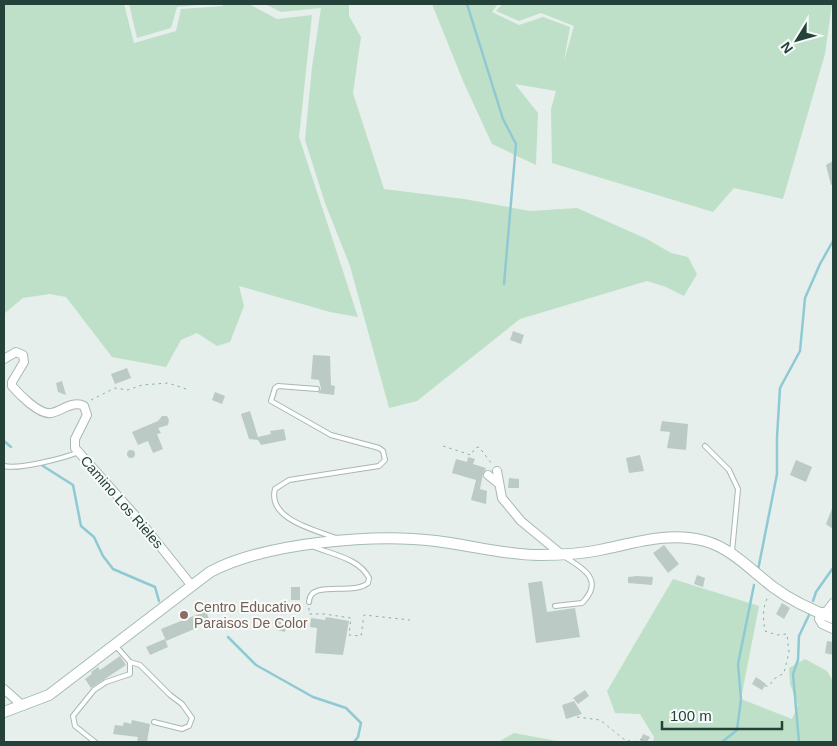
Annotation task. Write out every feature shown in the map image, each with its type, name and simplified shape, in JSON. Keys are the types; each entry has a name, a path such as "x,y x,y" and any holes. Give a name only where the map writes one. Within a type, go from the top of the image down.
{"main road":[{"path":"4,712 49,695 210,572 235,560 340,540 414,538 513,554 561,554 602,550 626,543 662,537 705,541 718,545 732,554 795,602 833,618"}],"street":[{"path":"4,359 16,352 23,355 24,362 12,382 12,386 40,411 51,413 73,404 84,406"},
{"name":"Camino Los Rieles","path":"84,406 87,415 73,444 140,521 192,586"},
{"path":"497,472 502,498 521,521 561,554"},
{"path":"488,475 499,484"},
{"path":"833,603 827,611 820,613 819,619 822,624 833,629"},
{"path":"4,689 23,706"}],"lane":[{"path":"317,389 276,387 271,401 331,435 379,448 385,460 379,466 372,468 289,480 275,489 273,499 275,505 287,517 340,540"},
{"path":"705,446 729,470 738,488 732,554"},
{"path":"4,466 68,457 79,452"},
{"path":"308,602 309,596 313,592 321,589 360,588 368,583 369,578 363,568 355,563 309,545"},
{"path":"554,606 582,603 591,595 590,577 582,568 561,554"},
{"path":"95,742 75,726 73,716 94,690 106,682 130,674 130,662 126,654 115,645"},
{"path":"130,662 140,664 150,673 170,695 186,708 192,718 189,726 182,728 154,722"}],"path":[{"path":"84,406 95,397 115,388 128,390 142,385 168,383 189,390"},
{"path":"443,446 471,455 475,448 479,447 487,454 497,472"},
{"path":"765,686 769,686 774,679 784,673 789,652 787,634 777,635 765,631 763,620 765,601 774,587"},
{"path":"308,602 309,614 351,618 349,635 361,636 364,615 410,620"},
{"path":"577,717 600,720 625,740 634,742 642,739"}],"green space":[{"path":"4,4 124,4 134,43 176,31 181,9 223,6 223,4 249,4 277,19 312,15 299,137 358,317 330,312 239,286 244,306 230,342 217,346 197,333 181,340 166,367 112,357 66,297 50,294 23,298 4,314"},
{"path":"129,4 208,4 177,7 171,28 137,38"},
{"path":"265,4 349,4 349,16 361,37 353,93 384,189 464,199 530,211 577,208 647,239 671,253 688,257 697,274 684,296 666,287 647,281 520,319 417,401 389,408 350,266 325,203 305,140 312,67 321,8 281,12"},
{"path":"432,4 498,4 492,12 519,25 543,17 570,27 564,61 574,26 541,13 519,21 496,11 502,4 832,4 825,54 783,199 734,188 713,212 552,163 551,109 556,91 515,84 538,113 536,165 492,144 463,81"},
{"path":"673,579 759,606 741,699 792,719 798,705 790,684 789,668 805,659 827,671 833,681 833,742 653,742 654,737 640,714 615,713 607,691"},
{"path":"514,733 562,742 498,742"}],"building":[{"path":"833,161 833,184 831,185 826,165"},
{"path":"513,331 524,335 521,344 510,340"},
{"path":"313,355 330,356 331,385 335,386 334,395 318,393 321,389 319,380 311,379"},
{"path":"127,368 131,378 115,384 111,374"},
{"path":"62,381 66,395 58,392 56,383"},
{"path":"215,392 225,396 222,404 212,400"},
{"path":"250,411 258,437 271,434 270,431 284,429 286,440 261,445 258,440 249,439 241,414"},
{"path":"162,416 167,416 169,420 168,425 158,428 161,433 157,434 163,449 153,453 148,441 138,445 132,432 158,421"},
{"path":"662,421 688,424 686,450 667,448 670,432 660,431"},
{"path":"131,450 135,454 131,458 127,454"},
{"path":"640,455 644,471 629,473 626,458"},
{"path":"468,457 475,459 473,464 486,468 480,489 487,491 486,504 471,500 476,480 452,473 456,459 467,462"},
{"path":"796,460 812,467 806,482 790,475"},
{"path":"509,478 519,479 519,488 508,488"},
{"path":"833,506 833,529 826,524"},
{"path":"664,545 679,564 668,573 653,553"},
{"path":"697,575 705,578 703,587 694,584"},
{"path":"628,577 653,577 652,585 628,583"},
{"path":"542,581 547,612 575,608 580,637 536,643 528,583"},
{"path":"291,587 300,587 300,600 291,600"},
{"path":"782,603 790,608 784,619 776,614"},
{"path":"206,611 209,619 198,624 199,627 166,641 161,629"},
{"path":"326,617 349,621 343,655 315,653 317,628 310,627 311,618 325,620"},
{"path":"278,620 287,621 285,632 277,630"},
{"path":"165,639 168,647 150,655 146,647"},
{"path":"827,641 833,642 833,655 825,653"},
{"path":"120,656 126,665 91,688 85,679 92,674 91,672 98,667 100,670"},
{"path":"756,677 766,684 762,690 752,684"},
{"path":"585,690 589,696 578,704 573,698"},
{"path":"574,701 582,714 566,719 562,705"},
{"path":"132,720 150,724 147,742 137,742 138,737 113,734 115,725 123,726 124,722 131,724"},
{"path":"643,734 650,737 647,742 640,742"}],"waterway":[{"path":"467,4 503,119 516,144 504,284"},
{"path":"758,570 777,474 780,388 800,351 805,298 820,264 833,241"},
{"path":"4,441 11,447"},
{"path":"43,466 73,485 81,526 94,537 103,556 113,569 155,587 159,601"},
{"path":"813,601 816,592 833,568"},
{"path":"722,742 737,730 741,699 738,664 754,585"},
{"path":"799,742 793,674 798,660 799,636 809,615"},
{"path":"228,637 256,665 313,697 346,708 361,723 358,737 354,742"}],"place":[{"name":"Centro Educativo Paraisos De Color","path":"184,615"}]}
